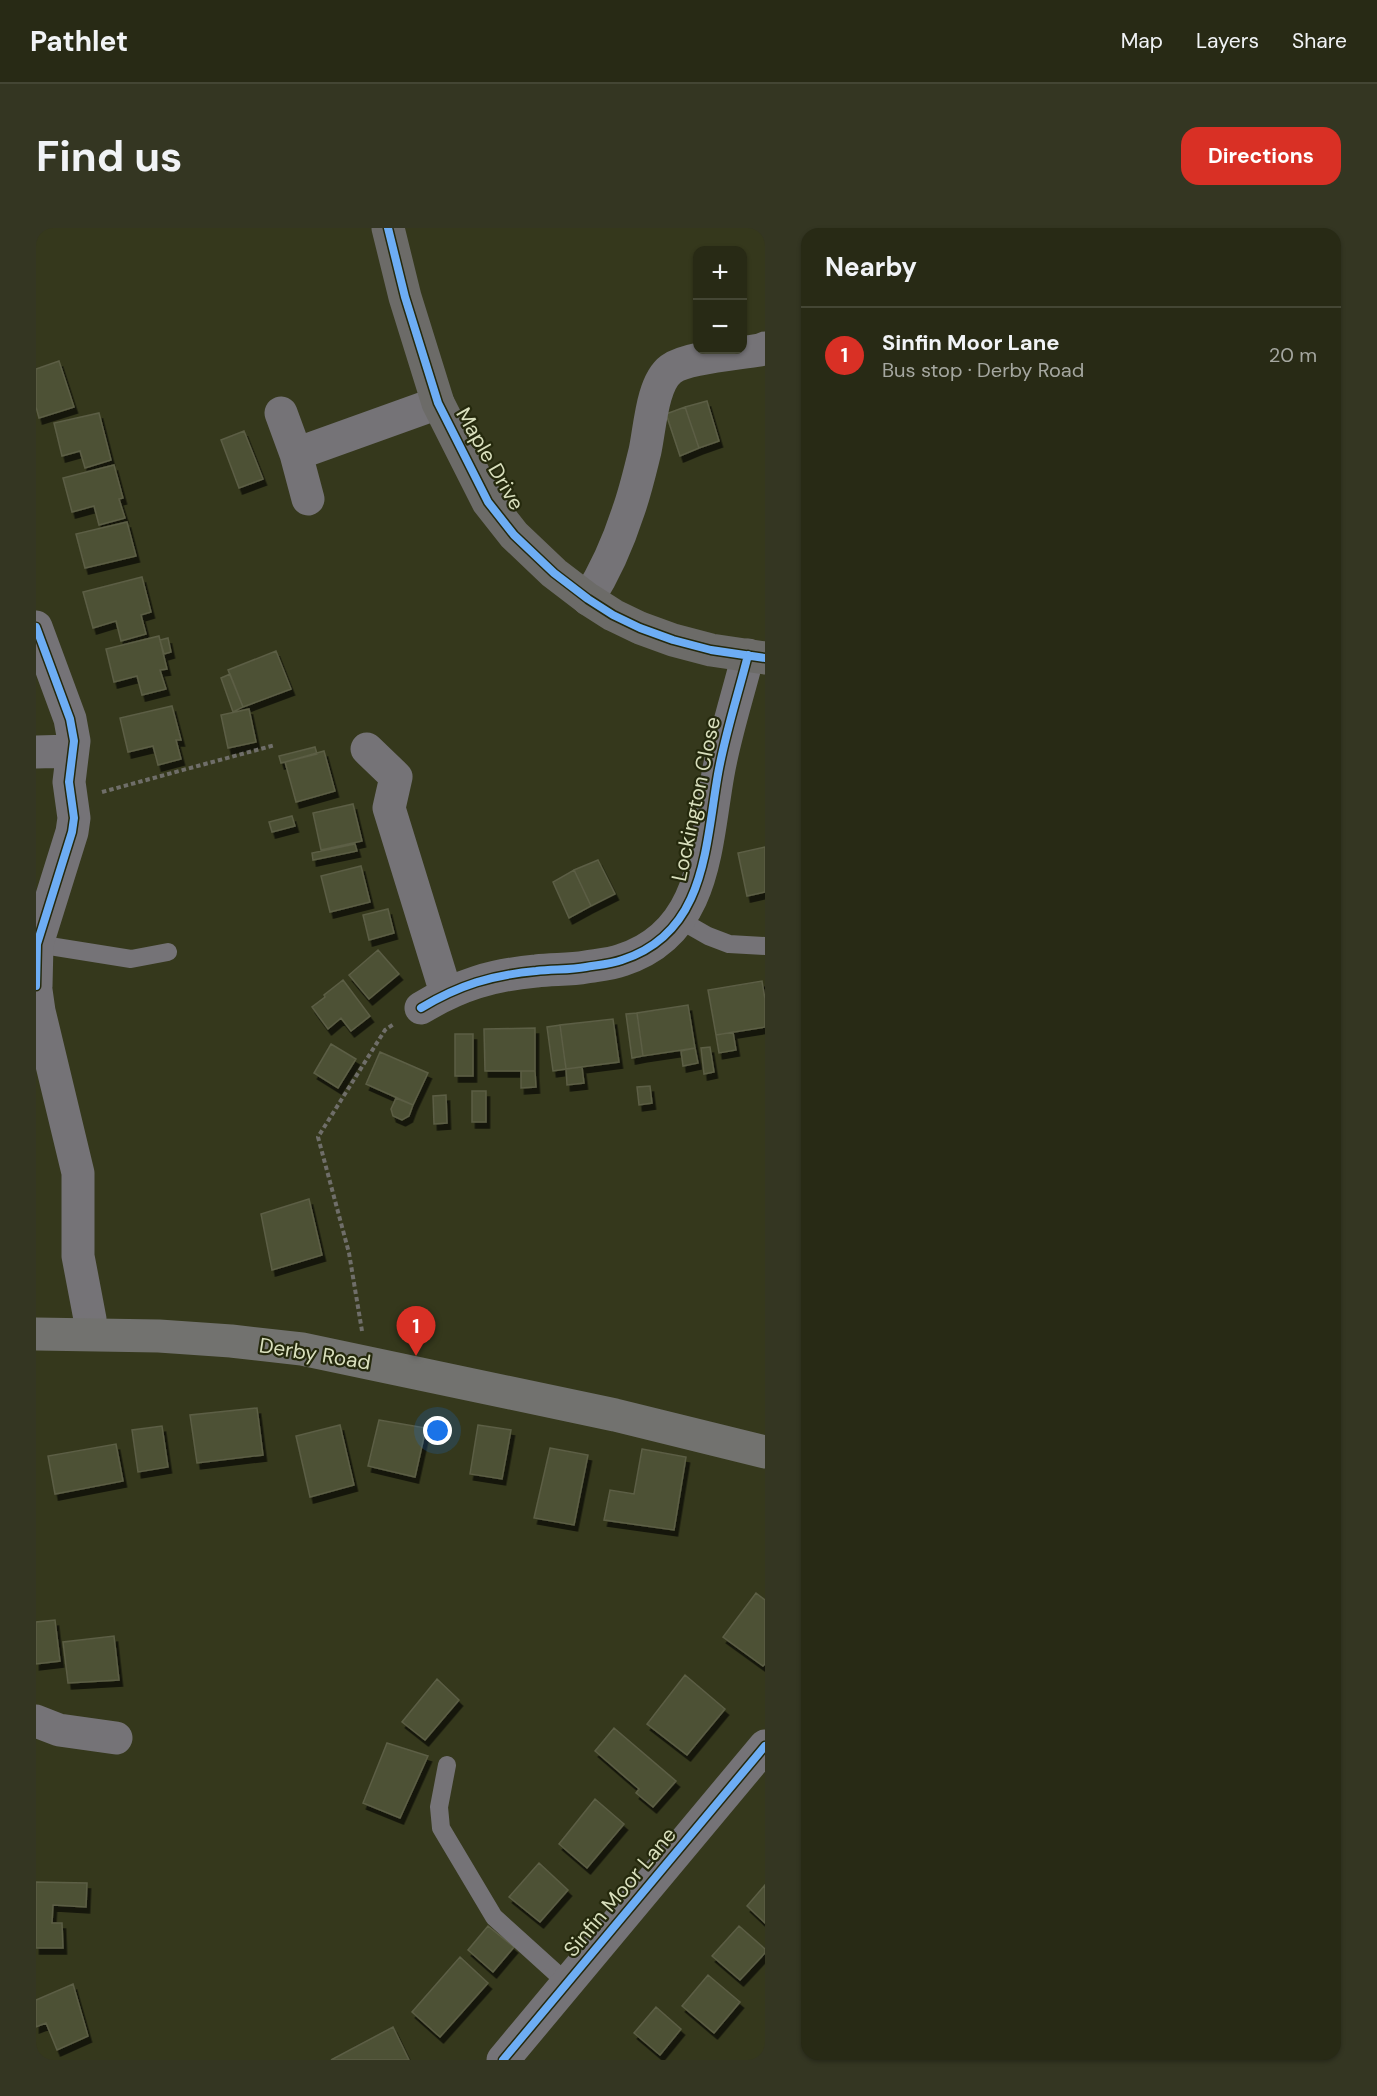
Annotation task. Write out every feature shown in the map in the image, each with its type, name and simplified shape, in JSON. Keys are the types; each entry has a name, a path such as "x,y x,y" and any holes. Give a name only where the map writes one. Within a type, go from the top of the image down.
{"main road":[{"name":"Derby Road","path":"36,1334 89,1334 231,1341 303,1349 638,1421 765,1452"}],"street":[{"name":"Maple Drive","path":"388,228 405,297 438,403 488,502 514,535 529,551 588,599 631,624 673,640 711,650 756,657"},
{"path":"588,599 605,571 629,511 655,399 669,371 683,363 765,348"},
{"path":"296,454 438,403"},
{"path":"281,413 296,454 308,499"},
{"path":"36,627 70,719 74,741 69,782 72,801 72,832 38,944 36,988 39,1011 78,1173 78,1256 90,1319 89,1334"},
{"name":"Lockington Close","path":"434,1000 476,981 505,974 581,968 622,961 650,947 680,920 690,904 698,883 719,770 756,657"},
{"path":"367,749 396,777 388,808 434,1000"},
{"path":"36,752 72,751"},
{"path":"36,1720 59,1730 116,1738"},
{"name":"Sinfin Moor Lane","path":"503,2060 765,1746"}],"lane":[{"path":"680,920 708,936 729,944 765,946"},
{"path":"38,944 130,959 168,951"},
{"path":"447,1765 439,1807 441,1828 494,1917 567,1983"}],"path":[{"path":"72,801 275,745"},
{"path":"357,1359 362,1335 349,1253 318,1137 385,1030 434,1000"}],"building":[{"path":"59,361 74,407 39,418 36,407 36,369"},
{"path":"707,401 719,441 699,448 685,407"},
{"path":"685,407 699,448 680,456 666,414"},
{"path":"99,413 111,460 85,468 80,451 62,456 54,423"},
{"path":"244,431 263,479 239,488 221,440"},
{"path":"114,465 123,498 119,499 125,518 99,525 94,506 72,512 63,478"},
{"path":"127,522 136,556 85,568 76,534"},
{"path":"142,577 151,612 141,615 146,634 121,641 116,621 93,628 83,592"},
{"path":"159,636 167,669 160,670 166,689 142,695 137,676 114,682 106,649"},
{"path":"168,638 171,652 164,654 160,640"},
{"path":"276,651 291,689 243,707 228,670"},
{"path":"230,674 243,707 233,712 221,678"},
{"path":"172,706 181,740 176,740 181,759 158,765 153,746 128,752 120,718"},
{"path":"249,709 256,742 228,748 221,715"},
{"path":"315,747 317,754 281,763 279,756"},
{"path":"324,751 335,791 296,802 285,762"},
{"path":"353,804 362,841 321,850 313,813"},
{"path":"292,816 295,826 272,832 269,822"},
{"path":"355,844 357,851 313,860 312,853"},
{"path":"765,847 765,892 747,896 738,853"},
{"path":"598,860 615,894 591,906 574,870"},
{"path":"361,866 370,902 330,912 321,876"},
{"path":"574,870 591,906 569,918 553,882"},
{"path":"388,909 394,933 369,940 363,915"},
{"path":"378,950 399,974 369,999 349,975"},
{"path":"343,980 370,1016 351,1031 341,1018 328,1029 312,1007"},
{"path":"762,981 765,999 765,1027 716,1035 708,990"},
{"path":"688,1005 695,1048 643,1056 637,1013"},
{"path":"637,1013 643,1056 632,1058 626,1014"},
{"path":"613,1019 619,1062 566,1069 560,1025"},
{"path":"560,1025 566,1069 553,1071 547,1027"},
{"path":"535,1028 535,1071 485,1071 484,1029"},
{"path":"733,1032 736,1050 719,1053 716,1035"},
{"path":"455,1034 473,1034 473,1076 455,1076"},
{"path":"331,1044 356,1059 338,1088 314,1073"},
{"path":"710,1047 714,1072 704,1074 701,1048"},
{"path":"695,1048 698,1063 683,1066 681,1051"},
{"path":"380,1052 428,1073 413,1105 366,1084"},
{"path":"582,1067 584,1083 567,1085 566,1069"},
{"path":"521,1071 535,1071 536,1087 521,1088"},
{"path":"650,1086 652,1103 639,1105 637,1087"},
{"path":"472,1091 486,1091 486,1122 472,1122"},
{"path":"446,1095 447,1123 434,1124 433,1096"},
{"path":"396,1098 413,1105 409,1116 402,1120 393,1116 391,1109"},
{"path":"309,1199 322,1255 272,1270 261,1214"},
{"path":"257,1408 263,1455 197,1463 190,1415"},
{"path":"379,1420 426,1428 415,1477 368,1466"},
{"path":"340,1425 354,1485 310,1497 296,1436"},
{"path":"478,1425 511,1430 502,1479 470,1474"},
{"path":"162,1426 168,1467 138,1472 132,1430"},
{"path":"116,1444 123,1481 55,1494 48,1456"},
{"path":"550,1448 588,1455 574,1525 534,1518"},
{"path":"642,1449 686,1457 674,1530 604,1520 610,1490 634,1494"},
{"path":"756,1593 765,1600 765,1664 763,1666 723,1637"},
{"path":"55,1620 60,1661 36,1664 36,1622"},
{"path":"114,1636 119,1680 68,1683 63,1642"},
{"path":"685,1675 725,1709 687,1755 647,1724"},
{"path":"437,1679 459,1700 425,1740 402,1722"},
{"path":"614,1728 676,1781 653,1807 636,1793 639,1789 595,1751"},
{"path":"387,1743 428,1756 400,1818 363,1803"},
{"path":"595,1799 624,1824 587,1868 559,1844"},
{"path":"539,1863 568,1890 540,1922 509,1897"},
{"path":"36,1882 87,1883 86,1907 53,1905 52,1923 62,1923 63,1948 36,1948"},
{"path":"765,1885 765,1923 747,1906"},
{"path":"488,1926 514,1947 493,1972 468,1950"},
{"path":"739,1926 765,1949 765,1953 740,1980 712,1956"},
{"path":"460,1957 488,1983 440,2037 412,2012"},
{"path":"708,1975 740,2002 714,2033 682,2006"},
{"path":"73,1984 88,2036 57,2050 46,2023 36,2027 36,2000"},
{"path":"656,2007 681,2029 660,2055 634,2033"},
{"path":"393,2027 409,2060 331,2060"}],"cycle path":[{"path":"388,228 405,297 438,403 488,502 514,535 554,573 613,615 673,640 711,650 765,658"},
{"path":"36,627 70,719 74,741 69,782 74,818 72,832 37,944 36,986"},
{"path":"421,1008 462,987 490,978 542,970 580,968 622,960 650,947 671,930 686,909 697,884 704,858 721,759 748,655"},
{"path":"503,2060 765,1746"}],"place":[{"name":"Sinfin Moor Lane","path":"416,1356"}]}
